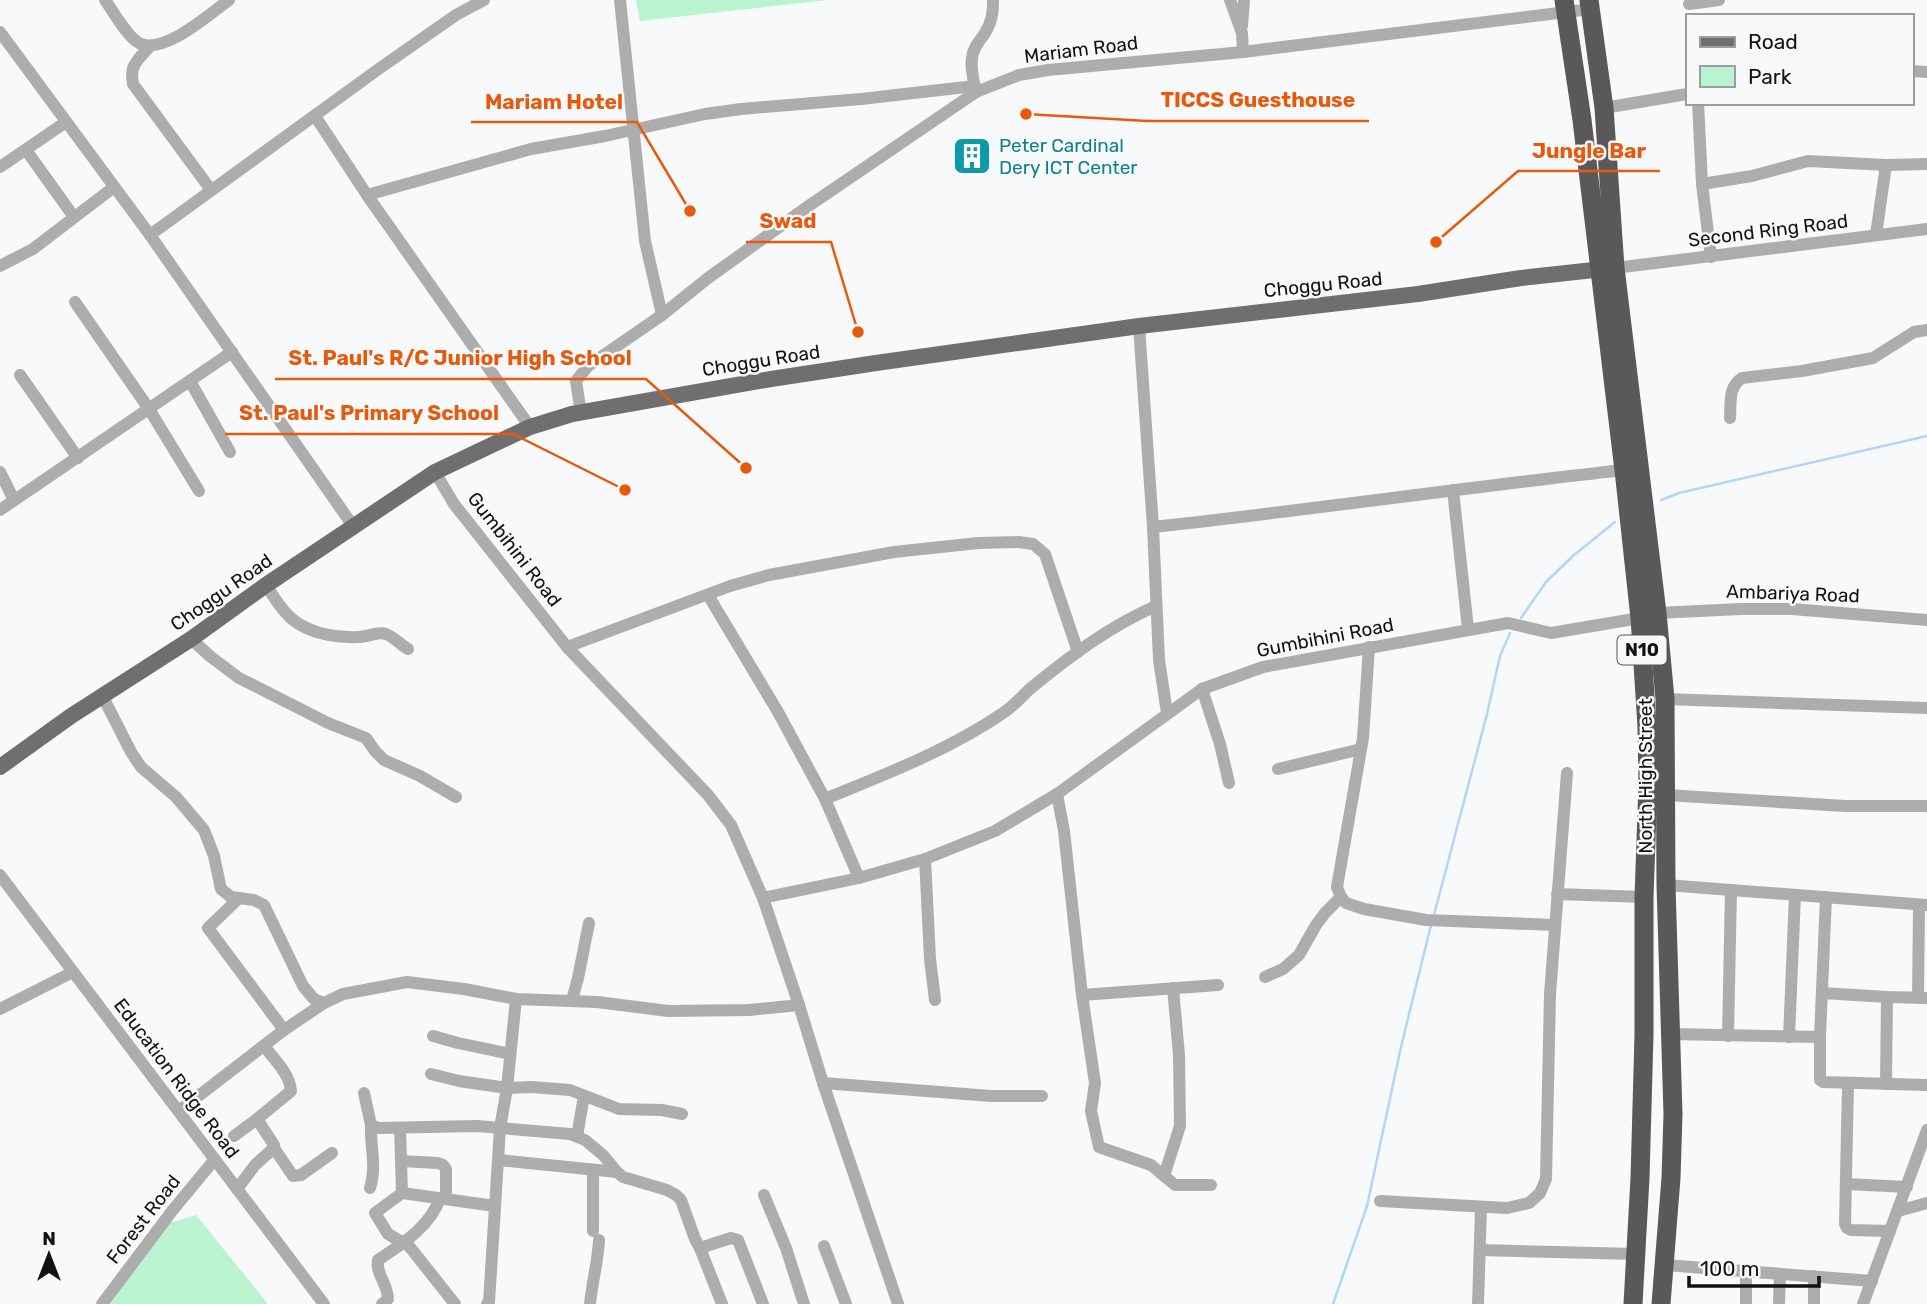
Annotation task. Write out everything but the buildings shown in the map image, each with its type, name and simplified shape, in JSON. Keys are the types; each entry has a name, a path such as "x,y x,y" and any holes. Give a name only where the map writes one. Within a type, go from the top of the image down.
{"highway":[{"name":"North High Street","path":"1589,5 1604,108 1607,268 1624,470 1665,699 1666,885 1673,1114 1661,1304"},
{"name":"North High Street","path":"1565,6 1607,268 1649,616 1644,1035 1633,1304"},
{"path":"1642,1114 1658,1118 1667,1118 1673,1114"},
{"path":"1640,1178 1655,1173 1671,1178"}],"main road":[{"name":"Choggu Road","path":"3,763 191,639 266,585 435,472 530,427 581,413 771,379 1139,326 1418,294 1607,268"}],"street":[{"path":"105,0 137,43 149,47 174,38 229,0"},
{"path":"150,235 456,15 484,0"},
{"path":"620,0 645,241 662,315"},
{"path":"367,195 531,149 705,114 976,89 971,66 972,55 991,23 993,0"},
{"path":"1230,0 1241,33"},
{"path":"1243,52 1241,33 1244,0"},
{"path":"1689,7 1719,0"},
{"name":"Mariam Road","path":"581,413 576,381 588,366 662,315 730,261 976,89 1019,75 1048,70 1243,52 1565,6 1589,5"},
{"path":"2,37 150,235 353,526"},
{"path":"149,47 133,66 133,84 211,190"},
{"path":"1604,108 1686,94"},
{"path":"1698,105 1702,184 1711,257"},
{"path":"315,116 367,195 530,427"},
{"path":"0,167 66,122"},
{"path":"26,150 74,217"},
{"path":"1702,184 1752,176 1808,161 1886,166 1927,164"},
{"path":"1876,236 1886,166"},
{"path":"0,267 33,249 114,187"},
{"name":"Second Ring Road","path":"1607,268 1927,229"},
{"path":"75,302 149,410 199,491"},
{"path":"1139,326 1159,660 1167,713"},
{"path":"1730,418 1731,391 1735,382 1742,378 1802,371 1873,358 1914,332 1927,330"},
{"path":"0,510 232,352"},
{"path":"20,375 78,458"},
{"path":"190,381 230,452"},
{"path":"1153,527 1624,470"},
{"path":"0,472 14,500"},
{"name":"Gumbihini Road","path":"435,472 454,503 567,648 708,795 731,825 762,898 898,1304"},
{"path":"1453,490 1468,629"},
{"path":"567,648 730,586 769,575 894,552 978,543 1019,542 1033,544 1045,554 1078,652"},
{"path":"266,585 281,608 302,625 337,637 386,634 408,649"},
{"path":"708,595 778,712 825,799 859,878"},
{"path":"825,799 976,732 1110,629 1156,606"},
{"name":"Ambariya Road","path":"1649,616 1741,609 1792,609 1927,620"},
{"name":"Gumbihini Road","path":"762,898 859,878 925,859 995,831 1057,794 1202,688 1263,667 1508,623 1551,633 1649,616"},
{"path":"191,639 239,678 328,723 366,738 384,760 420,776 456,797"},
{"path":"1369,647 1361,749 1337,887 1341,897 1346,902 1364,909 1426,920 1555,925"},
{"path":"1202,688 1212,714 1229,783"},
{"path":"103,697 141,767 176,797 204,830 214,856 221,888 230,897 254,900 264,905 303,986 314,999 324,1003"},
{"path":"1665,699 1927,709"},
{"path":"1278,769 1361,749"},
{"path":"1380,1201 1507,1208 1529,1203 1540,1193 1546,1179 1550,994 1567,773"},
{"path":"1057,794 1064,831 1082,995 1095,1083 1091,1111 1099,1147 1151,1165 1175,1185 1211,1185"},
{"path":"1666,795 1845,806 1927,806"},
{"path":"925,859 935,1000"},
{"name":"Education Ridge Road","path":"0,875 324,1304"},
{"path":"1666,885 1923,905 1922,998 1886,998 1822,992"},
{"path":"1728,1036 1731,890"},
{"path":"1557,894 1644,897"},
{"path":"1789,1037 1795,895"},
{"path":"1265,976 1283,969 1299,956 1315,925 1341,897"},
{"path":"1826,897 1820,1080 1823,1083 1927,1085"},
{"path":"239,899 208,928 284,1030"},
{"path":"572,1000 589,923"},
{"path":"0,1009 73,972"},
{"path":"179,1111 284,1030 324,1003 343,994 407,982 516,999 572,1000 668,1011 749,1010 799,1005"},
{"path":"1082,995 1218,985"},
{"path":"1164,1176 1180,1126 1179,1055 1173,988"},
{"path":"1886,998 1886,1084"},
{"path":"491,1303 500,1128 516,999"},
{"path":"1671,1034 1820,1037"},
{"path":"433,1036 510,1054"},
{"path":"234,1136 291,1091 286,1075 264,1046"},
{"path":"431,1074 507,1088 570,1090 619,1109 662,1110 682,1114"},
{"path":"823,1083 991,1096 1042,1096"},
{"path":"1848,1084 1844,1224 1847,1228 1890,1231"},
{"path":"364,1093 371,1125 370,1146 375,1163 370,1188"},
{"path":"577,1136 584,1096"},
{"path":"257,1119 293,1176 302,1175 332,1153"},
{"path":"371,1125 378,1128 477,1126 577,1136 593,1145 623,1177 667,1190 681,1200 722,1304"},
{"path":"400,1128 402,1193"},
{"path":"1863,1304 1927,1130"},
{"path":"237,1189 255,1165 274,1148"},
{"name":"Forest Road","path":"102,1304 215,1159"},
{"path":"499,1160 617,1172"},
{"path":"382,1304 388,1298 388,1289 377,1266 378,1260 404,1242 433,1215 443,1199 446,1169 443,1165 401,1161"},
{"path":"590,1304 592,1278 598,1259 593,1170"},
{"path":"1846,1184 1907,1186"},
{"path":"454,1304 404,1242 388,1234 375,1213 402,1193 495,1206"},
{"path":"764,1195 786,1248 804,1304"},
{"path":"1898,1211 1927,1203"},
{"path":"1478,1304 1481,1207"},
{"path":"701,1248 731,1238 738,1240 763,1304"},
{"path":"824,1246 846,1304"},
{"path":"1480,1250 1636,1254"},
{"path":"1665,1265 1872,1281"},
{"path":"1746,1272 1746,1304"},
{"path":"1779,1304 1780,1274"},
{"path":"1814,1276 1814,1304"}],"green space":[{"path":"636,0 828,0 640,21"},
{"path":"196,1215 268,1304 105,1304 163,1225"}],"waterway":[{"path":"1661,500 1679,493 1927,436"},
{"path":"1521,618 1546,582 1615,522"},
{"path":"1434,915 1500,656 1510,633"},
{"path":"1333,1304 1367,1206 1401,1047 1431,925"}],"place":[{"name":"TICCS Guesthouse","path":"1026,114"},
{"name":"Peter Cardinal Dery ICT Center","path":"972,156"},
{"name":"Mariam Hotel","path":"690,211"},
{"name":"Jungle Bar","path":"1436,242"},
{"name":"Swad","path":"858,332"},
{"name":"St. Paul's R/C Junior High School","path":"746,468"},
{"name":"St. Paul's Primary School","path":"625,490"}]}
